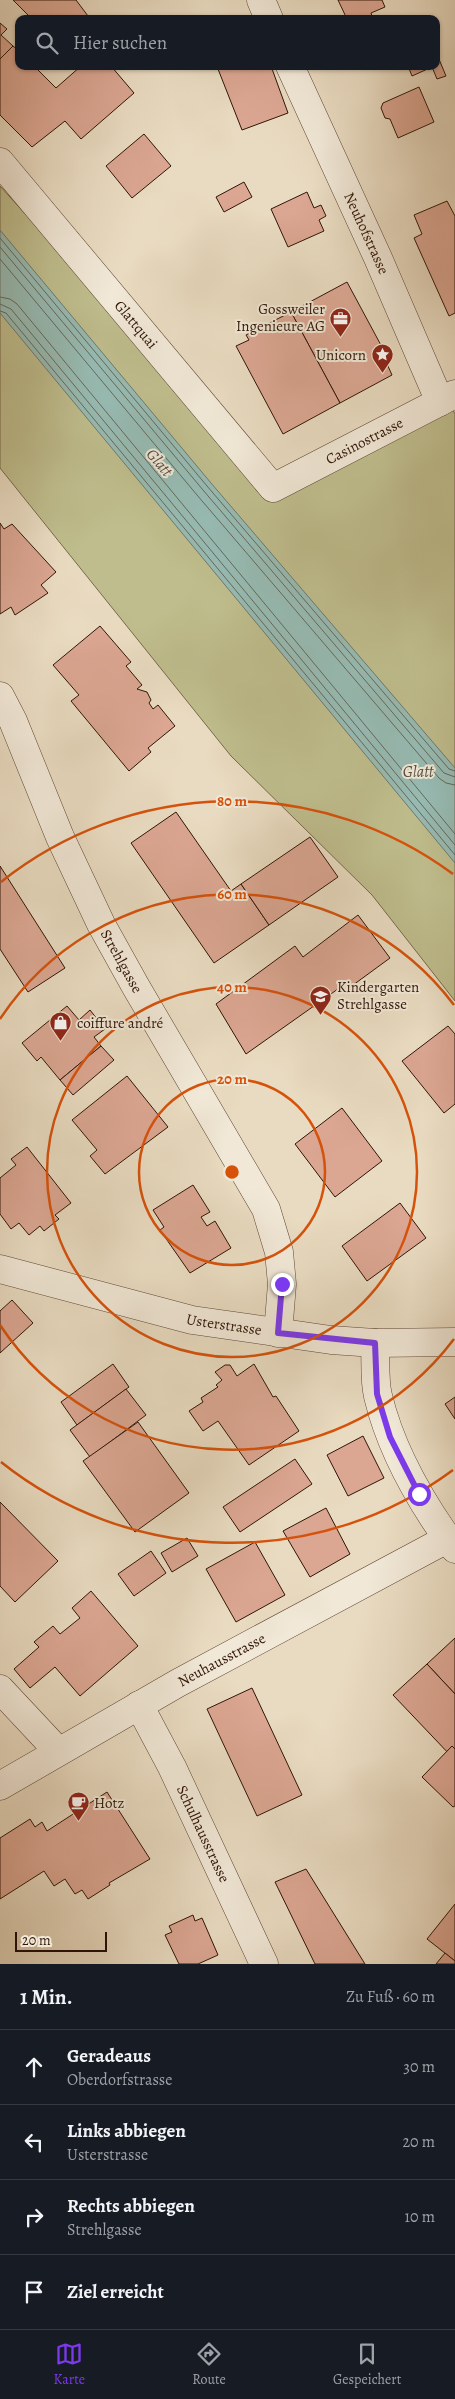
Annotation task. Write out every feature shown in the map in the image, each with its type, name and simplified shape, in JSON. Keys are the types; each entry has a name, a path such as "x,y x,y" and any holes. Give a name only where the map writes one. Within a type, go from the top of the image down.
{"street":[{"path":"261,0 267,15"},
{"name":"Neuhofstrasse","path":"292,70 378,258 448,398"},
{"name":"Glattquai","path":"0,162 273,488"},
{"name":"Casinostrasse","path":"273,488 448,398"},
{"name":"Strehlgasse","path":"0,696 13,721 60,837 101,924 136,988 266,1210 279,1252 281,1268 282,1284 278,1333"},
{"name":"Usterstrasse","path":"0,1269 192,1320 278,1333 375,1343 455,1342"},
{"path":"375,1343 377,1394 390,1437 419,1494 451,1544"},
{"name":"Neuhausstrasse","path":"0,1786 139,1705 451,1544"},
{"path":"0,1689 58,1751"},
{"name":"Schulhausstrasse","path":"139,1705 172,1767 264,1964"}],"shaded area":[{"path":"0,186 273,488 447,399 455,414 455,1001 372,895 231,756 0,468"}],"water":[{"name":"Glatt","path":"0,230 211,483 455,768 455,863 0,313"}],"building":[{"path":"13,0 76,0 87,15 28,15"},
{"path":"338,0 382,0 385,7 371,13 372,15 345,15"},
{"path":"0,23 7,29 1,35 13,46 0,59"},
{"path":"13,46 15,48 15,70 38,70 56,88 76,70 114,70 134,93 81,139 65,121 32,147 0,115 0,59"},
{"path":"440,62 446,76 437,79 433,70 440,70"},
{"path":"218,70 272,70 288,113 242,130"},
{"path":"410,70 425,70 412,76"},
{"path":"419,87 434,122 398,138 390,119 385,118 381,108 383,103"},
{"path":"144,134 171,166 132,198 106,166"},
{"path":"244,182 252,197 224,212 216,197"},
{"path":"307,192 314,208 321,205 326,216 319,220 324,231 288,247 271,209"},
{"path":"447,201 455,216 455,313 449,316 414,238 422,234 414,215"},
{"name":"Gossweiler Ingenieure AG","path":"347,282 390,362 387,364 392,375 340,403 291,312"},
{"path":"291,312 340,403 283,434 236,346 249,340 246,335"},
{"path":"0,523 4,529 12,524 56,572 41,585 48,593 15,615 11,607 0,614"},
{"path":"100,626 131,662 126,666 142,685 137,689 147,692 151,700 149,703 153,709 158,705 175,726 148,748 151,752 129,771 71,701 79,695 53,665"},
{"path":"176,812 231,891 241,884 269,925 214,963 131,843"},
{"path":"310,837 338,877 269,925 241,884"},
{"path":"0,866 65,968 28,992 0,949"},
{"name":"Kindergarten Strehlgasse","path":"358,915 390,958 349,988 345,984 246,1054 216,1004 295,946 303,957"},
{"path":"67,1006 79,1020 90,1010 105,1029 94,1037 101,1046 60,1080 41,1057 37,1061 22,1043"},
{"path":"448,1026 455,1034 455,1104 444,1113 402,1061"},
{"path":"101,1046 114,1060 73,1095 60,1080"},
{"path":"127,1076 168,1127 105,1174 90,1156 97,1150 72,1120"},
{"path":"342,1108 382,1161 335,1197 295,1144"},
{"path":"27,1147 71,1203 55,1215 59,1219 44,1231 40,1226 29,1235 19,1223 11,1229 0,1214 0,1178 16,1165 11,1159"},
{"path":"193,1185 210,1212 201,1217 207,1226 215,1221 231,1248 190,1273 160,1230 164,1227 153,1210"},
{"path":"400,1203 426,1238 367,1281 342,1246"},
{"path":"12,1300 33,1323 0,1353 0,1311"},
{"path":"113,1364 129,1387 77,1425 61,1402"},
{"path":"254,1364 273,1397 276,1396 299,1431 249,1465 218,1421 203,1431 189,1411 203,1402 201,1398 218,1387 216,1385 222,1380 215,1372 225,1365 230,1365 237,1376"},
{"path":"126,1389 146,1415 90,1457 70,1430"},
{"path":"455,1397 455,1419 445,1404"},
{"path":"138,1422 189,1493 135,1532 83,1461"},
{"path":"363,1436 384,1478 348,1496 327,1455"},
{"path":"295,1459 312,1484 240,1532 223,1507"},
{"path":"0,1502 58,1561 15,1602 0,1586"},
{"path":"326,1508 350,1554 310,1577 283,1531"},
{"path":"187,1538 198,1556 172,1572 161,1553"},
{"path":"255,1542 285,1595 236,1622 206,1569"},
{"path":"151,1551 166,1573 134,1596 118,1574"},
{"path":"91,1591 138,1646 80,1696 55,1667 30,1688 14,1669 39,1647 34,1642 53,1626 60,1634 80,1618 72,1608"},
{"path":"455,1638 455,1694 427,1664"},
{"path":"427,1664 455,1694 455,1755 452,1757 393,1695"},
{"path":"252,1688 302,1795 257,1816 207,1709"},
{"path":"452,1746 455,1749 455,1806 453,1807 422,1777"},
{"path":"107,1792 150,1859 109,1883 110,1885 88,1899 82,1890 75,1894 65,1879 54,1886 44,1871 0,1899 0,1838 30,1819 35,1827 42,1822 47,1831"},
{"path":"306,1869 365,1964 315,1964 275,1882"},
{"path":"455,1904 455,1961 427,1939"},
{"path":"193,1915 195,1921 202,1918 218,1955 198,1964 179,1964 165,1935 172,1932 169,1926"},
{"path":"445,1953 455,1961 455,1964 436,1964"}],"place":[{"name":"Gossweiler Ingenieure AG","path":"341,337"},
{"name":"Unicorn","path":"382,374"},
{"name":"Kindergarten Strehlgasse","path":"321,1015"},
{"name":"coiffure andré","path":"61,1042"},
{"name":"Hotz","path":"78,1822"}],"route":[{"path":"282,1284 278,1333 331,1340 375,1343 377,1394 390,1437 419,1494"}]}
